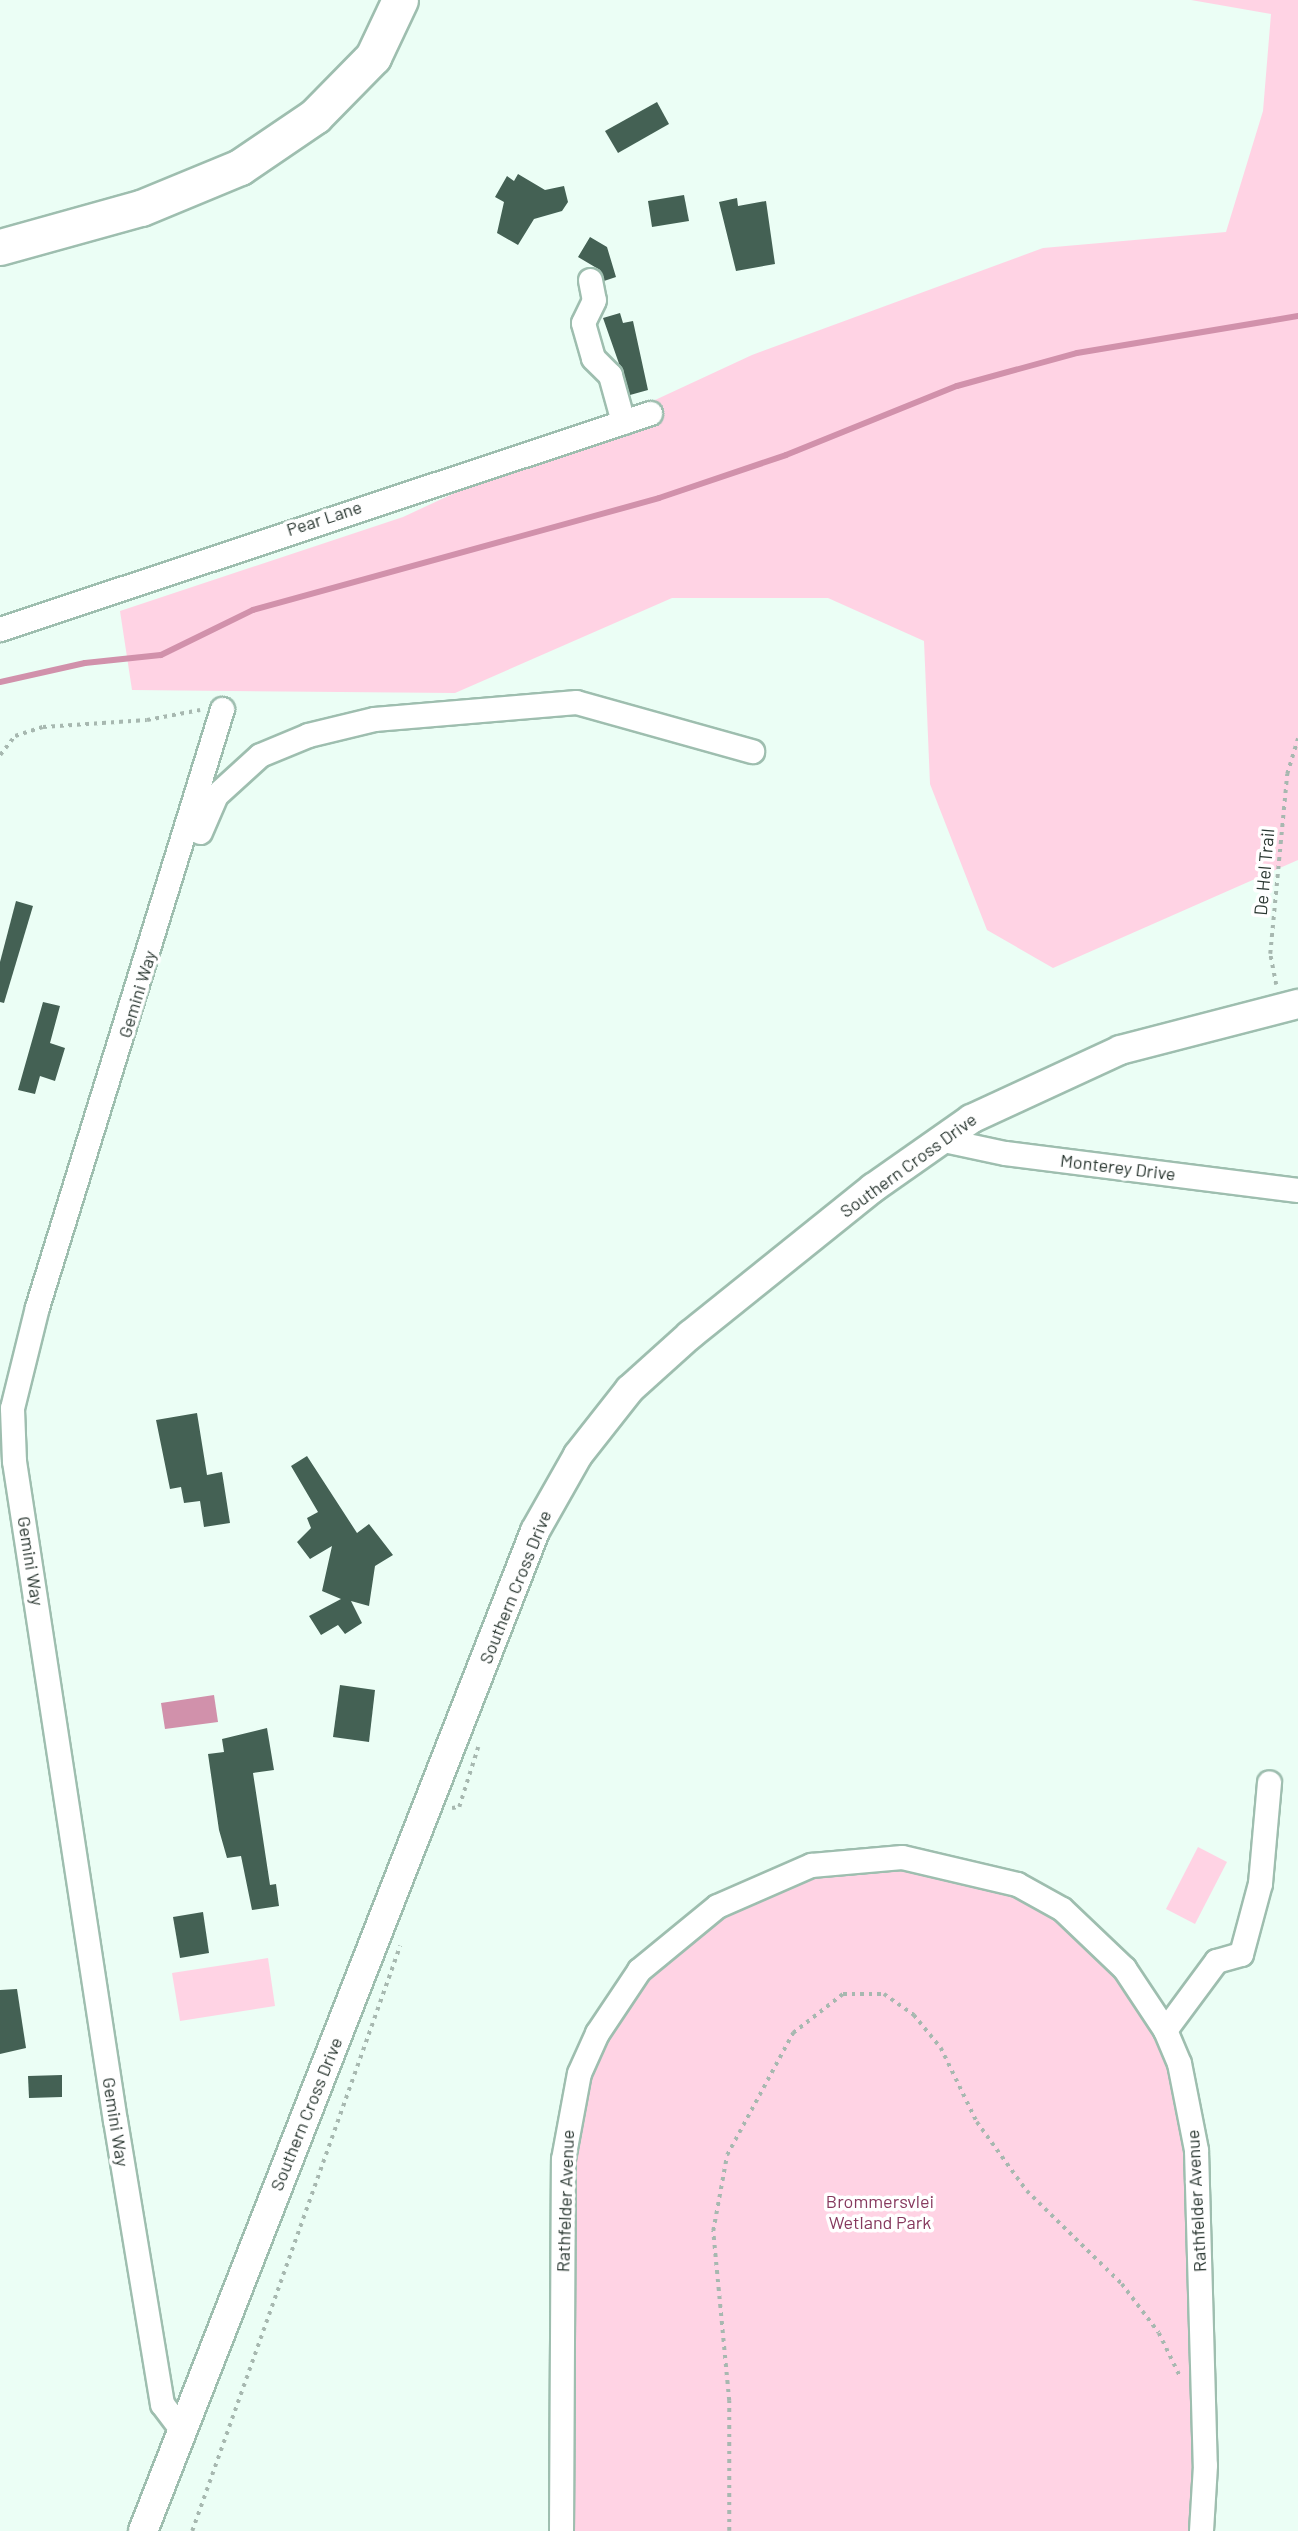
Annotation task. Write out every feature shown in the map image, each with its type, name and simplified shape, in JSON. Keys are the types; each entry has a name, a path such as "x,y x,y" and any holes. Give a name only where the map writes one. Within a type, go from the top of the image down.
{"main road":[{"path":"0,247 141,208 240,167 315,116 373,57 400,0"}],"street":[{"path":"590,279 594,300 583,323 593,358 610,375 623,422"},
{"name":"Pear Lane","path":"0,629 650,413"},
{"path":"122,1043 136,1024 208,808 231,778 274,747 374,719 576,702 752,751"},
{"name":"Gemini Way","path":"181,2429 162,2403 7,1455 15,1381 122,1043 221,714"},
{"name":"Southern Cross Drive","path":"143,2531 535,1531 559,1485 630,1389 939,1139 995,1105 1109,1054 1175,1032 1290,1006"},
{"name":"Monterey Drive","path":"939,1139 1005,1153 1298,1190"},
{"path":"1165,2030 1216,1961 1241,1954 1260,1883 1269,1782"},
{"name":"Rathfelder Avenue","path":"561,2531 563,2159 569,2112 597,2032 662,1945 717,1906 811,1865 902,1857 940,1863 1017,1884 1062,1909 1124,1968 1165,2030 1179,2063 1196,2150 1205,2465 1202,2531"}],"path":[{"path":"0,755 15,736 43,727 147,720 206,708 221,714"},
{"name":"De Hel Trail","path":"1290,1006 1270,954 1287,774 1298,739"},
{"path":"446,1809 459,1807 482,1737"},
{"path":"192,2531 401,1942"},
{"path":"729,2531 729,2401 713,2231 727,2155 793,2033 843,1994 884,1994 914,2015 941,2048 977,2122 1027,2191 1122,2284 1159,2333 1183,2383"}],"green space":[{"path":"1191,0 1298,0 1298,860 1053,968 987,930 930,784 924,641 828,598 672,598 455,693 132,690 120,611 403,517 752,355 1043,248 1226,232 1263,111 1271,14"},
{"path":"1198,1847 1227,1862 1195,1924 1166,1909"},
{"name":"Brommersvlei Wetland Park","path":"851,1859 1017,1884 1124,1968 1191,2112 1201,2531 561,2531 563,2159 597,2033 690,1923"},
{"path":"268,1958 275,2006 180,2021 172,1973"}],"shaded area":[{"path":"214,1695 218,1722 165,1729 161,1703"}],"building":[{"path":"657,102 669,124 618,153 605,131"},
{"path":"518,174 545,190 564,186 568,202 562,211 534,219 518,245 497,233 504,202 495,197 507,176 514,181"},
{"path":"684,195 689,221 652,227 648,201"},
{"path":"737,198 738,206 766,201 775,264 736,271 719,202"},
{"path":"590,237 607,247 616,277 604,281 600,270 578,257"},
{"path":"620,313 623,323 633,321 648,390 630,395 603,318"},
{"path":"16,901 33,906 4,1003 0,1002 0,962"},
{"path":"43,1002 60,1006 50,1043 65,1048 55,1081 40,1076 35,1094 18,1090"},
{"path":"197,1413 207,1475 222,1472 230,1523 204,1527 200,1501 184,1503 181,1487 170,1489 156,1420"},
{"path":"307,1456 357,1533 369,1524 393,1555 375,1566 369,1606 351,1601 362,1623 345,1634 338,1625 321,1635 309,1616 341,1599 322,1591 332,1546 310,1559 297,1542 311,1528 307,1518 318,1512 291,1466"},
{"path":"340,1685 375,1690 369,1742 333,1737"},
{"path":"267,1728 274,1770 253,1773 270,1885 276,1884 279,1906 252,1910 241,1856 227,1858 219,1830 208,1754 224,1752 222,1739"},
{"path":"203,1912 209,1953 180,1958 173,1917"},
{"path":"17,1989 26,2048 0,2054 0,1990"},
{"path":"62,2075 62,2097 29,2098 28,2076"}],"waterway":[{"path":"0,682 85,663 161,655 253,610 659,498 786,455 957,386 1077,353 1298,316"}]}
